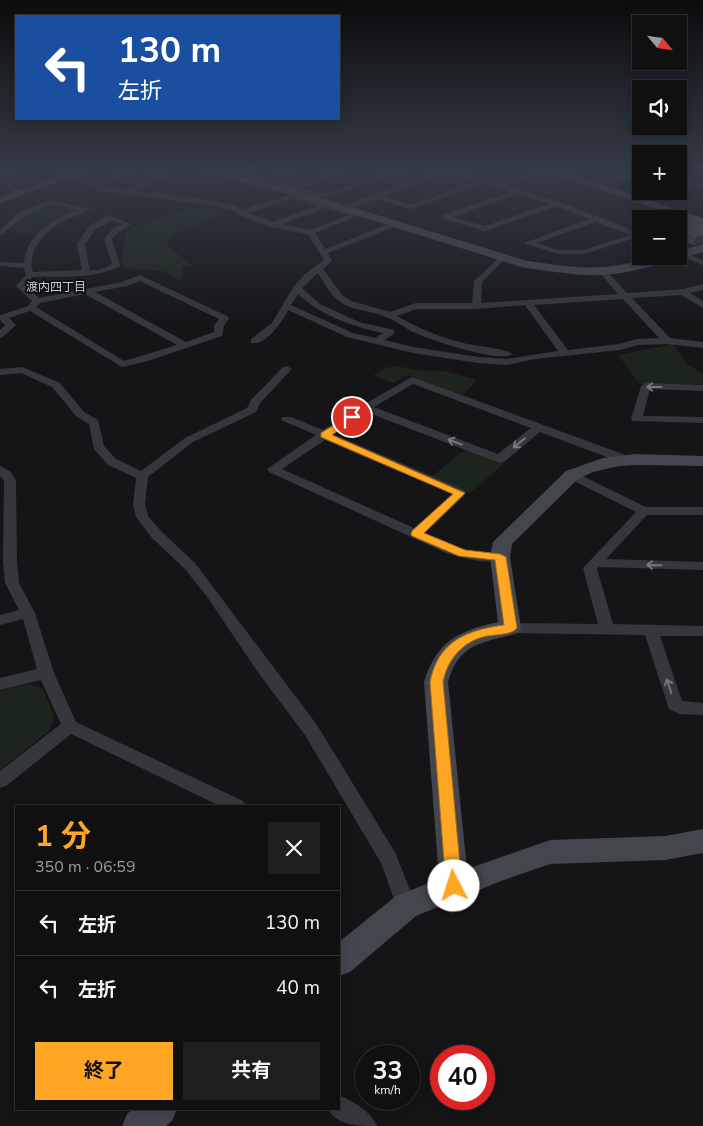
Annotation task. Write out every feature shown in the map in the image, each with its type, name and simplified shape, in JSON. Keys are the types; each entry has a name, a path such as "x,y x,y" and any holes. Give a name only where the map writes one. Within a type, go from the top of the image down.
{"street":[{"path":"0,234 16,221"},
{"path":"30,275 26,266 28,255 39,235 59,221"},
{"path":"87,274 81,244 94,227 105,221"},
{"path":"0,335 11,325 2,317 34,305 124,284 140,278 224,318 219,326 219,334 144,359 122,364 34,305 20,286 30,275 87,274 101,272 116,265 108,239 116,230 128,224 118,221"},
{"path":"261,221 273,225 311,232 341,221"},
{"path":"273,225 285,221"},
{"path":"386,221 501,258 548,268 602,271 637,265"},
{"path":"458,221 485,229 509,221"},
{"path":"593,221 528,243 558,252 584,252 632,237"},
{"path":"601,221 632,232"},
{"path":"324,252 397,224"},
{"path":"254,341 276,325 297,288 308,276 328,261 311,232"},
{"path":"687,252 703,248"},
{"path":"687,257 703,263"},
{"path":"476,306 478,281 501,258"},
{"path":"0,264 26,266"},
{"path":"319,269 338,298 348,303 390,315 407,327 470,348 505,354 535,356"},
{"path":"602,271 667,341"},
{"path":"390,315 416,306 476,306 528,303 683,292 703,287"},
{"path":"297,288 317,306 356,324 391,332 378,340"},
{"path":"88,292 185,345"},
{"path":"683,292 703,305"},
{"path":"528,303 565,353"},
{"path":"0,306 13,313"},
{"path":"286,306 350,335 378,340 413,350 478,360 507,362 535,356 620,347 637,342 667,341 703,346"},
{"path":"287,369 255,402 252,410 188,440 142,476 139,505 142,517 158,536 190,566 224,610 263,668 311,730 389,860 406,906"},
{"path":"0,372 22,370 56,385 80,414 94,422 98,447 112,462 142,476"},
{"path":"500,557 463,554 273,469 365,408 412,380 624,459"},
{"path":"703,388 646,386 637,419 703,420"},
{"path":"365,408 500,459 538,428"},
{"path":"287,419 460,493 416,534"},
{"path":"510,628 500,557 503,542 572,475 596,465 624,459 703,461"},
{"path":"0,470 7,475 10,481 5,511 5,562 12,583 28,613 46,673 70,726 235,805"},
{"path":"572,475 644,511 703,511"},
{"path":"608,630 590,568 644,511"},
{"path":"595,562 608,564 703,566"},
{"path":"0,620 28,613"},
{"path":"454,886 436,682 439,668 447,655 468,638 481,633 510,628 703,631"},
{"path":"651,630 676,705 680,708 703,709"},
{"path":"0,684 46,673"},
{"path":"0,781 70,726"},
{"path":"340,960 406,906 454,886 550,852 665,848 703,841"},
{"path":"340,1108 365,1126"},
{"path":"139,1126 159,1110"}],"shaded area":[{"path":"20,221 53,221 35,234 7,232"},
{"path":"151,221 205,221 196,227 173,234 174,236 166,244 192,266 182,268 184,277 179,281 163,271 124,268 121,264 127,228"},
{"path":"673,344 687,364 703,374 703,384 640,384 618,355"},
{"path":"397,366 416,370 444,371 477,380 462,396 406,375 394,383 373,376 385,368"},
{"path":"466,449 503,464 470,493 431,477"},
{"path":"29,684 43,689 54,716 50,730 0,770 0,691"}],"building":[{"path":"687,221 703,221 703,234 696,236 687,232"}],"district":[{"name":"渡内四丁目","path":"56,287"}],"route":[{"path":"352,417 325,435 460,493 416,534 463,554 500,557 509,608 510,628 481,633 468,638 456,646 447,655 439,668 436,682 454,886"}]}
